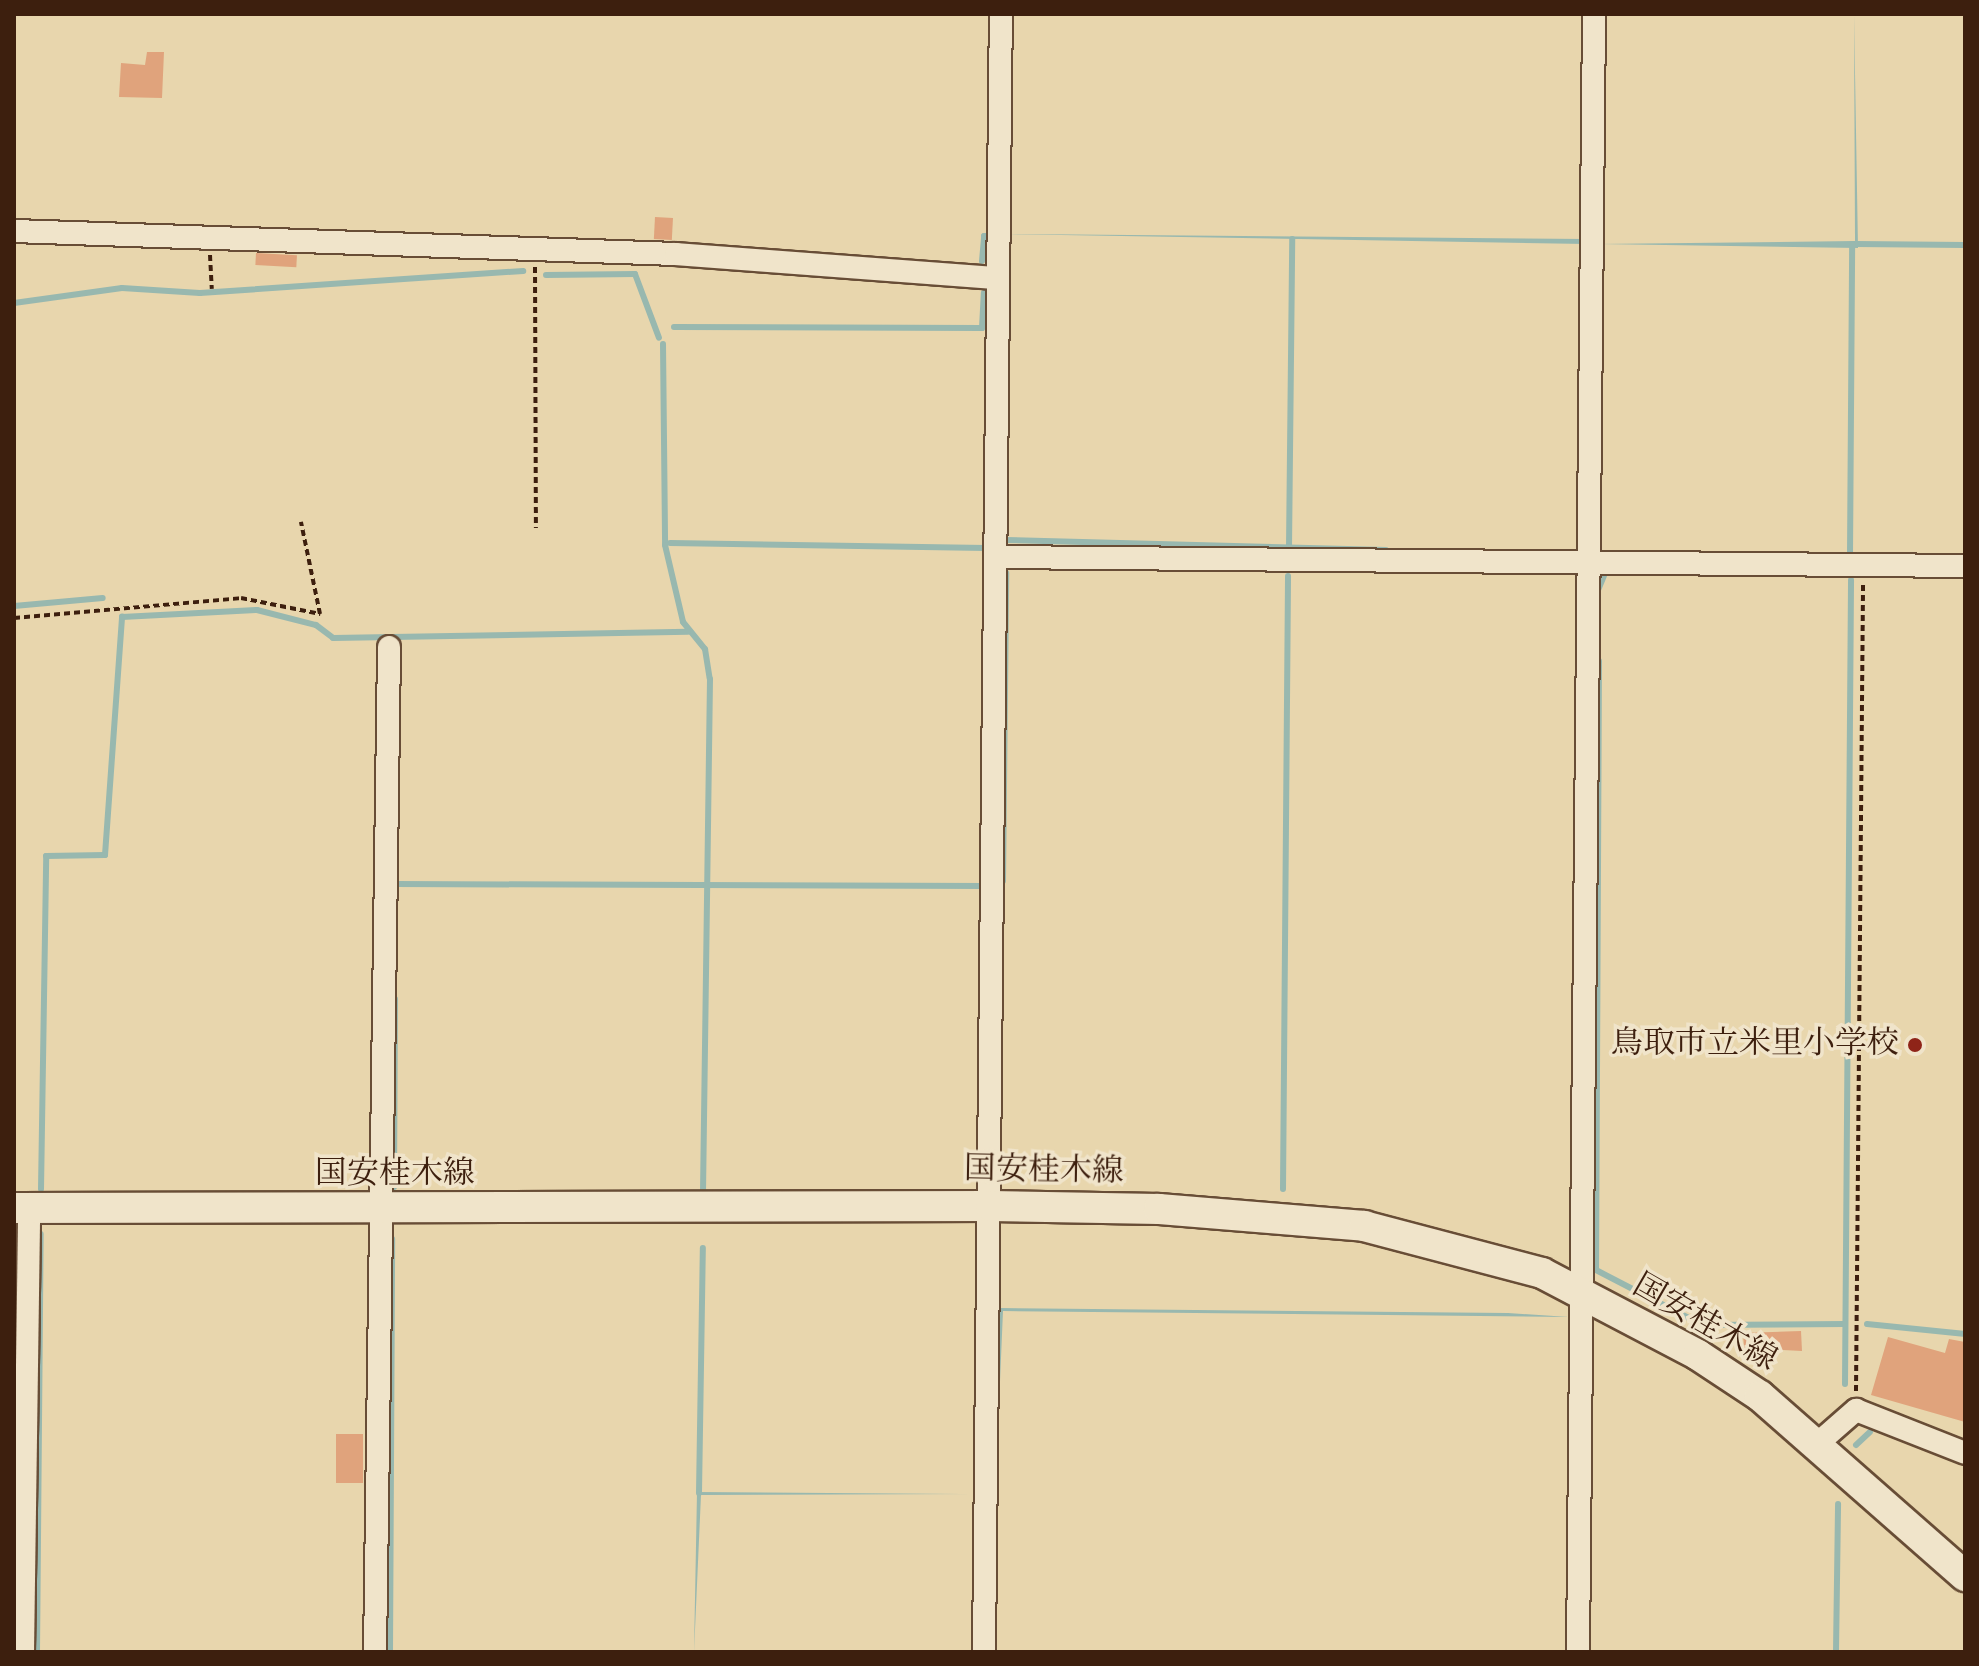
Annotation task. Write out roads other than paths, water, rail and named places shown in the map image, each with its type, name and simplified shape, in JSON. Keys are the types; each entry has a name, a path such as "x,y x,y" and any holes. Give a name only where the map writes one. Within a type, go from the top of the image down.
{"main road":[{"name":"国安桂木線","path":"22,1208 383,1211 991,1206 1159,1209 1364,1226 1486,1255 1583,1294 1698,1355 1817,1444 1965,1576"}],"street":[{"path":"984,1652 1001,14"},
{"path":"1578,1652 1592,563 1594,14"},
{"path":"14,231 535,248 997,278"},
{"path":"996,557 1965,566"},
{"path":"375,1652 389,647"},
{"path":"22,1208 23,1652"},
{"path":"1817,1444 1856,1410 1965,1453"}],"water":[{"path":"1854,14 1858,248 1599,244 1855,241"},
{"path":"1008,234 1586,239 1586,244"},
{"path":"999,1308 1508,1313 1569,1317 1003,1311 995,1499"},
{"path":"697,1492 974,1494 701,1495 694,1652"}],"waterway":[{"path":"982,261 984,236 992,236"},
{"path":"1289,548 1292,239"},
{"path":"1843,555 1850,555 1852,244"},
{"path":"1856,244 1965,245"},
{"path":"14,303 122,288 200,293 523,271"},
{"path":"546,275 635,274 659,338"},
{"path":"674,327 982,328 984,293"},
{"path":"663,344 665,545 683,622 705,649 710,679 703,1193"},
{"path":"1005,540 1386,550"},
{"path":"670,543 986,548"},
{"path":"1003,881 1006,573"},
{"path":"1283,1189 1288,576"},
{"path":"1598,590 1604,576"},
{"path":"1845,1384 1851,580"},
{"path":"14,606 103,598"},
{"path":"41,1189 46,856 105,855 122,617 257,610 316,625 333,638 688,632"},
{"path":"1599,661 1596,1270 1702,1325 1845,1324"},
{"path":"396,884 985,886"},
{"path":"394,1187 395,999"},
{"path":"37,1652 41,1234"},
{"path":"390,1652 392,1239"},
{"path":"699,1493 703,1248"},
{"path":"1867,1324 1965,1334"},
{"path":"1856,1445 1870,1432"},
{"path":"1836,1652 1838,1504"}],"place":[{"name":"鳥取市立米里小学校","path":"1915,1045"}]}
